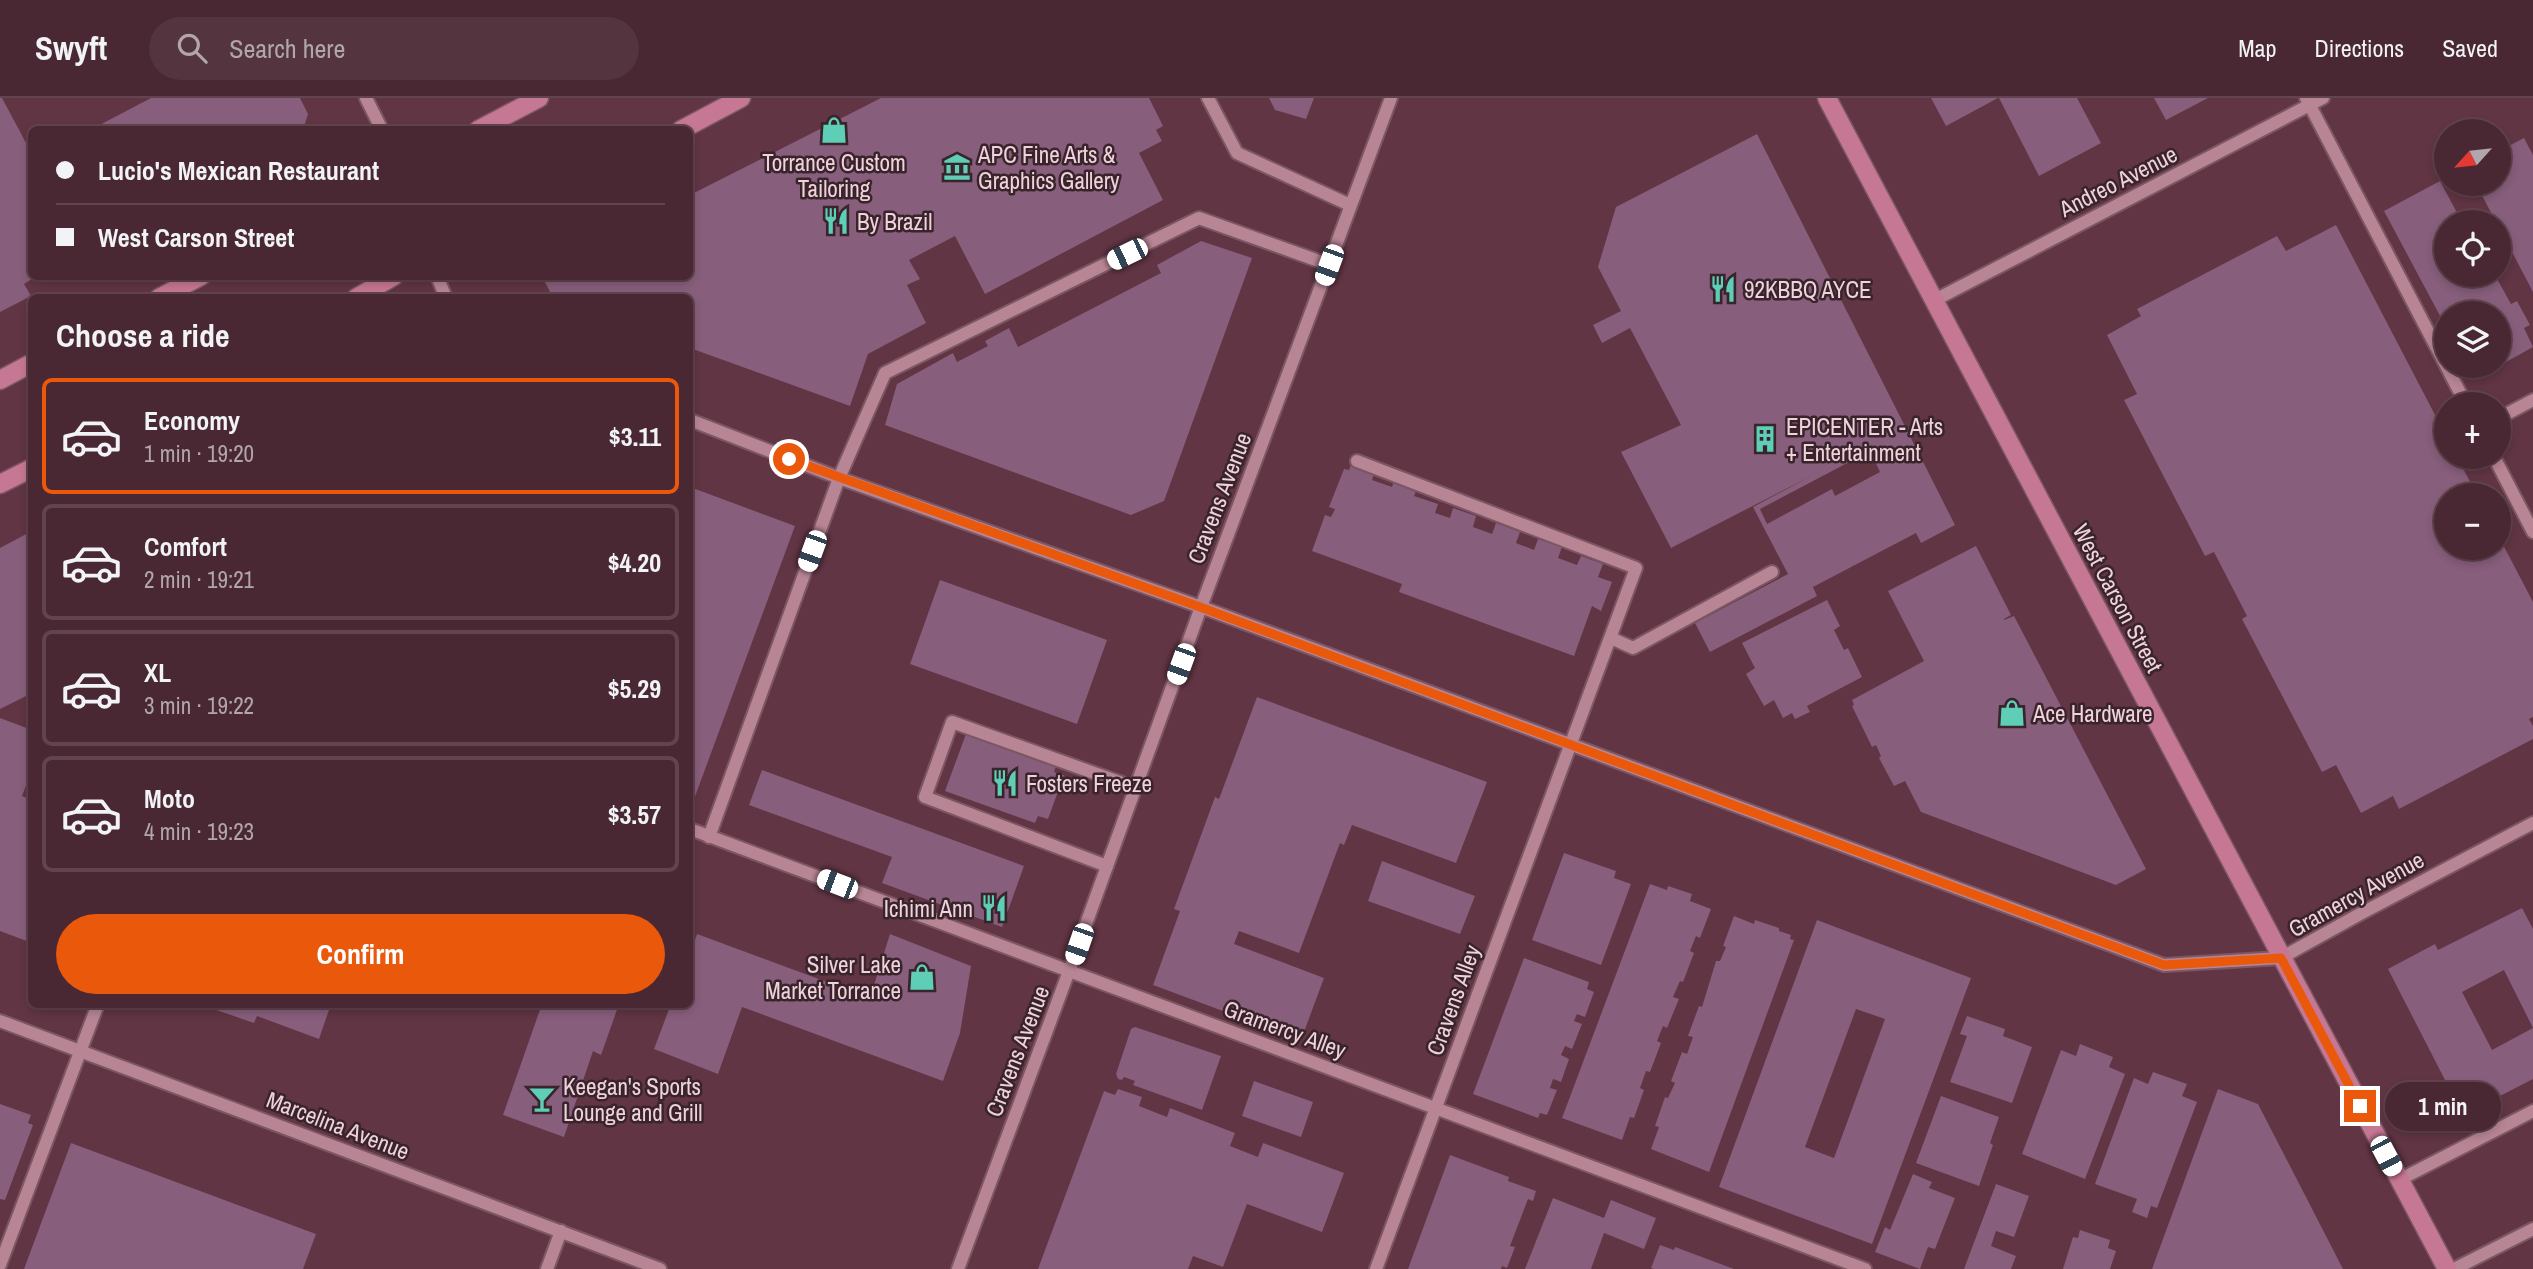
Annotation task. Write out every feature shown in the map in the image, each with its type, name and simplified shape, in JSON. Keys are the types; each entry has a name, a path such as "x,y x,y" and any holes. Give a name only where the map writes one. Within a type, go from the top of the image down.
{"main road":[{"path":"486,126 539,98"},
{"path":"688,126 741,98"},
{"name":"West Carson Street","path":"1827,98 2447,1269"},
{"path":"167,294 193,280"},
{"path":"363,294 387,280"},
{"path":"0,380 28,365"},
{"path":"0,485 28,470"}],"street":[{"path":"366,98 380,126"},
{"path":"1208,98 1237,153 1350,205"},
{"name":"Cravens Avenue","path":"958,1269 1200,607 1391,98"},
{"name":"Andreo Avenue","path":"1933,301 2308,102 2323,98"},
{"path":"2308,102 2460,392"},
{"path":"709,836 839,478 885,373 1199,218 1329,265"},
{"path":"2511,412 2533,400"},
{"name":"Gramercy Avenue","path":"693,421 839,478 1200,607 2164,965 2281,958 2533,823"},
{"name":"Cravens Alley","path":"1357,461 1636,568 1376,1269"},
{"path":"2500,469 2533,532"},
{"path":"1611,638 1633,648 1772,572"},
{"path":"1107,866 925,797 953,722 1136,788"},
{"name":"Gramercy Alley","path":"693,831 1865,1269"},
{"path":"0,1265 96,1008"},
{"name":"Marcelina Avenue","path":"0,1021 660,1269"},
{"path":"2399,1180 2533,1111"},
{"path":"2454,1269 2533,1229"},
{"path":"547,1269 561,1231"}],"building":[{"path":"2,98 28,147 28,280 30,280 24,284 30,294 28,298 0,312"},
{"path":"151,98 300,98 308,114 304,126 98,126"},
{"path":"881,98 1149,98 1163,126 1156,130 1162,141 1139,153 1163,200 985,294 955,236 909,260 920,279 907,285 926,323 868,354 850,406 693,349 693,294 551,294 544,280 693,280 693,193"},
{"path":"1269,98 1314,98 1306,119 1275,110"},
{"path":"1931,98 1998,98 1946,126"},
{"path":"1999,98 2077,98 2101,143 2039,176"},
{"path":"2154,98 2208,98 2166,120"},
{"path":"1757,134 1955,525 1921,543 1916,533 1813,587 1817,596 1710,652 1695,623 1788,574 1753,507 1811,476 1671,548 1621,452 1681,425 1630,328 1602,343 1593,325 1621,311 1598,267 1616,207","holes":["1870,451 1880,472 1835,496 1832,489 1767,524 1760,509"]},
{"path":"2524,138 2533,155 2533,292 2511,250 2511,210 2490,210 2482,196 2511,196 2511,145"},
{"path":"2434,184 2434,196 2448,196 2456,210 2434,210 2434,287 2502,287 2509,301 2434,301 2434,305 2384,211"},
{"path":"2336,225 2434,413 2434,469 2463,469 2471,483 2434,483 2434,560 2511,560 2533,602 2533,717 2529,719 2533,726 2533,739 2399,809 2393,796 2361,813 2336,765 2322,772 2242,619 2247,616 2214,552 2205,556 2124,400 2137,394 2107,335 2141,316 2137,309 2277,236 2286,251"},
{"path":"1201,241 1252,258 1164,501 1131,515 885,425 897,384 953,353 957,362 988,346 985,341 1009,328 1018,347 1161,273 1157,265"},
{"path":"2517,301 2530,325 2524,328 2533,347 2511,359 2511,304"},
{"path":"1352,462 1375,471 1372,480 1392,487 1395,478 1418,486 1414,496 1438,504 1435,513 1450,518 1453,508 1476,516 1473,527 1492,534 1496,523 1520,532 1516,543 1534,550 1538,539 1562,547 1558,558 1577,565 1581,556 1603,564 1598,577 1612,582 1601,611 1592,606 1574,656 1399,592 1402,584 1312,551 1325,515 1331,517 1335,509 1329,507 1344,469 1349,470"},
{"path":"693,488 795,526 693,802"},
{"path":"28,533 28,695 0,709 0,548"},
{"path":"1976,546 2011,615 2004,620 2014,616 2146,869 2116,885 1921,812 1905,781 1894,786 1879,758 1881,756 1876,745 1872,747 1852,706 1852,700 1924,661 1888,591"},
{"path":"940,580 1107,640 1077,724 910,664"},
{"path":"1827,600 1840,626 1834,630 1844,650 1848,648 1862,677 1807,706 1810,712 1795,719 1792,713 1783,718 1774,700 1764,706 1746,674 1755,668 1742,643"},
{"path":"1257,697 1487,782 1456,863 1352,825 1344,845 1340,843 1299,953 1239,931 1234,944 1324,978 1301,1040 1153,985 1180,911 1174,909 1215,797 1219,799"},
{"path":"0,718 28,728 28,780 22,796 28,798 28,942 0,931"},
{"name":"Fosters Freeze","path":"966,734 1056,766 1054,772 1064,775 1048,819 1038,816 1035,823 945,791"},
{"path":"762,770 1024,866 1002,927 882,883 892,857 749,805"},
{"path":"1564,853 1616,871 1614,878 1631,884 1601,965 1532,940"},
{"path":"1382,861 1475,896 1460,934 1368,901"},
{"path":"1650,884 1667,890 1668,886 1692,894 1690,901 1711,909 1700,938 1696,936 1690,951 1694,953 1683,982 1680,981 1673,997 1679,999 1667,1028 1663,1026 1657,1041 1661,1043 1650,1072 1646,1071 1640,1088 1644,1090 1634,1118 1630,1117 1622,1140 1562,1118"},
{"path":"2522,908 2533,929 2533,1028 2533,1079 2463,1115 2388,969 2435,944 2438,950","holes":["2504,970 2533,1028 2492,1050 2462,992"]},
{"path":"1734,916 1754,924 1755,920 1779,928 1779,931 1791,935 1790,939 1794,940 1709,1172 1651,1149 1659,1127 1655,1126 1665,1097 1668,1098 1675,1083 1671,1081 1682,1052 1687,1054 1693,1037 1688,1036 1699,1006 1702,1007 1716,961 1720,961 1726,947 1723,946"},
{"path":"1817,920 1971,978 1872,1244 1719,1187","holes":["1856,1009 1885,1019 1834,1158 1805,1147"]},
{"path":"697,934 870,998 890,934 971,966 960,1033 943,1081 742,1007 718,1074 654,1049 669,1008 693,1008 693,946"},
{"path":"1524,958 1589,982 1587,989 1594,992 1585,1017 1577,1014 1574,1021 1582,1024 1572,1049 1565,1046 1561,1055 1569,1059 1561,1082 1553,1079 1550,1088 1557,1090 1547,1115 1540,1113 1538,1118 1473,1094"},
{"path":"211,1008 330,1008 319,1039 257,1016 254,1023"},
{"path":"541,1008 618,1008 601,1055 593,1051 564,1137 503,1115"},
{"path":"1967,1016 2005,1029 2003,1036 2032,1047 2012,1103 1950,1082 1967,1036 1960,1034"},
{"path":"1135,1027 1221,1056 1202,1110 1133,1085 1135,1081 1124,1077 1122,1080 1118,1079 1116,1074 1131,1029"},
{"path":"2080,1044 2113,1057 2109,1067 2125,1074 2085,1179 2022,1154 2061,1050 2076,1056"},
{"path":"2153,1072 2187,1084 2182,1096 2197,1102 2157,1208 2151,1206 2147,1218 2132,1212 2137,1199 2095,1184 2134,1078 2148,1084"},
{"path":"1254,1081 1313,1102 1301,1137 1242,1116"},
{"path":"1118,1089 1142,1097 1139,1106 1167,1117 1170,1108 1235,1133 1230,1146 1258,1157 1263,1143 1344,1173 1322,1232 1247,1204 1223,1267 1193,1256 1188,1269 1038,1269 1104,1091 1115,1095"},
{"path":"2218,1089 2258,1104 2343,1269 2152,1269"},
{"path":"1941,1096 1999,1117 1979,1186 1916,1163"},
{"path":"0,1104 31,1115 28,1123 33,1125 5,1200 0,1199"},
{"path":"71,1143 316,1234 303,1269 24,1269"},
{"path":"1450,1155 1509,1177 1508,1181 1536,1191 1533,1201 1528,1199 1510,1246 1515,1247 1507,1268 1408,1269"},
{"path":"1913,1174 1932,1182 1929,1188 1955,1198 1935,1249 1928,1247 1920,1269 1875,1252 1885,1227 1890,1230"},
{"path":"1996,1184 2029,1196 2014,1237 1996,1231 1991,1246 2016,1256 2011,1269 1964,1269"},
{"path":"1553,1198 1604,1218 1611,1200 1656,1218 1644,1249 1604,1233 1591,1269 1525,1269"},
{"path":"2080,1230 2110,1240 2108,1248 2116,1251 2110,1269 2063,1269 2073,1237 2078,1238"},
{"path":"1660,1245 1674,1250 1675,1247 1734,1269 1651,1268"}],"place":[{"name":"Torrance Custom Tailoring","path":"834,130"},
{"name":"APC Fine Arts & Graphics Gallery","path":"957,167"},
{"name":"By Brazil","path":"836,221"},
{"name":"92KBBQ AYCE","path":"1723,289"},
{"name":"EPICENTER - Arts + Entertainment","path":"1765,439"},
{"name":"Ace Hardware","path":"2012,713"},
{"name":"Fosters Freeze","path":"1005,783"},
{"name":"Ichimi Ann","path":"994,908"},
{"name":"Silver Lake Market Torrance","path":"922,977"},
{"name":"Keegan's Sports Lounge and Grill","path":"542,1099"}],"route":[{"path":"789,459 1200,607 2164,965 2281,958 2360,1106"}]}
